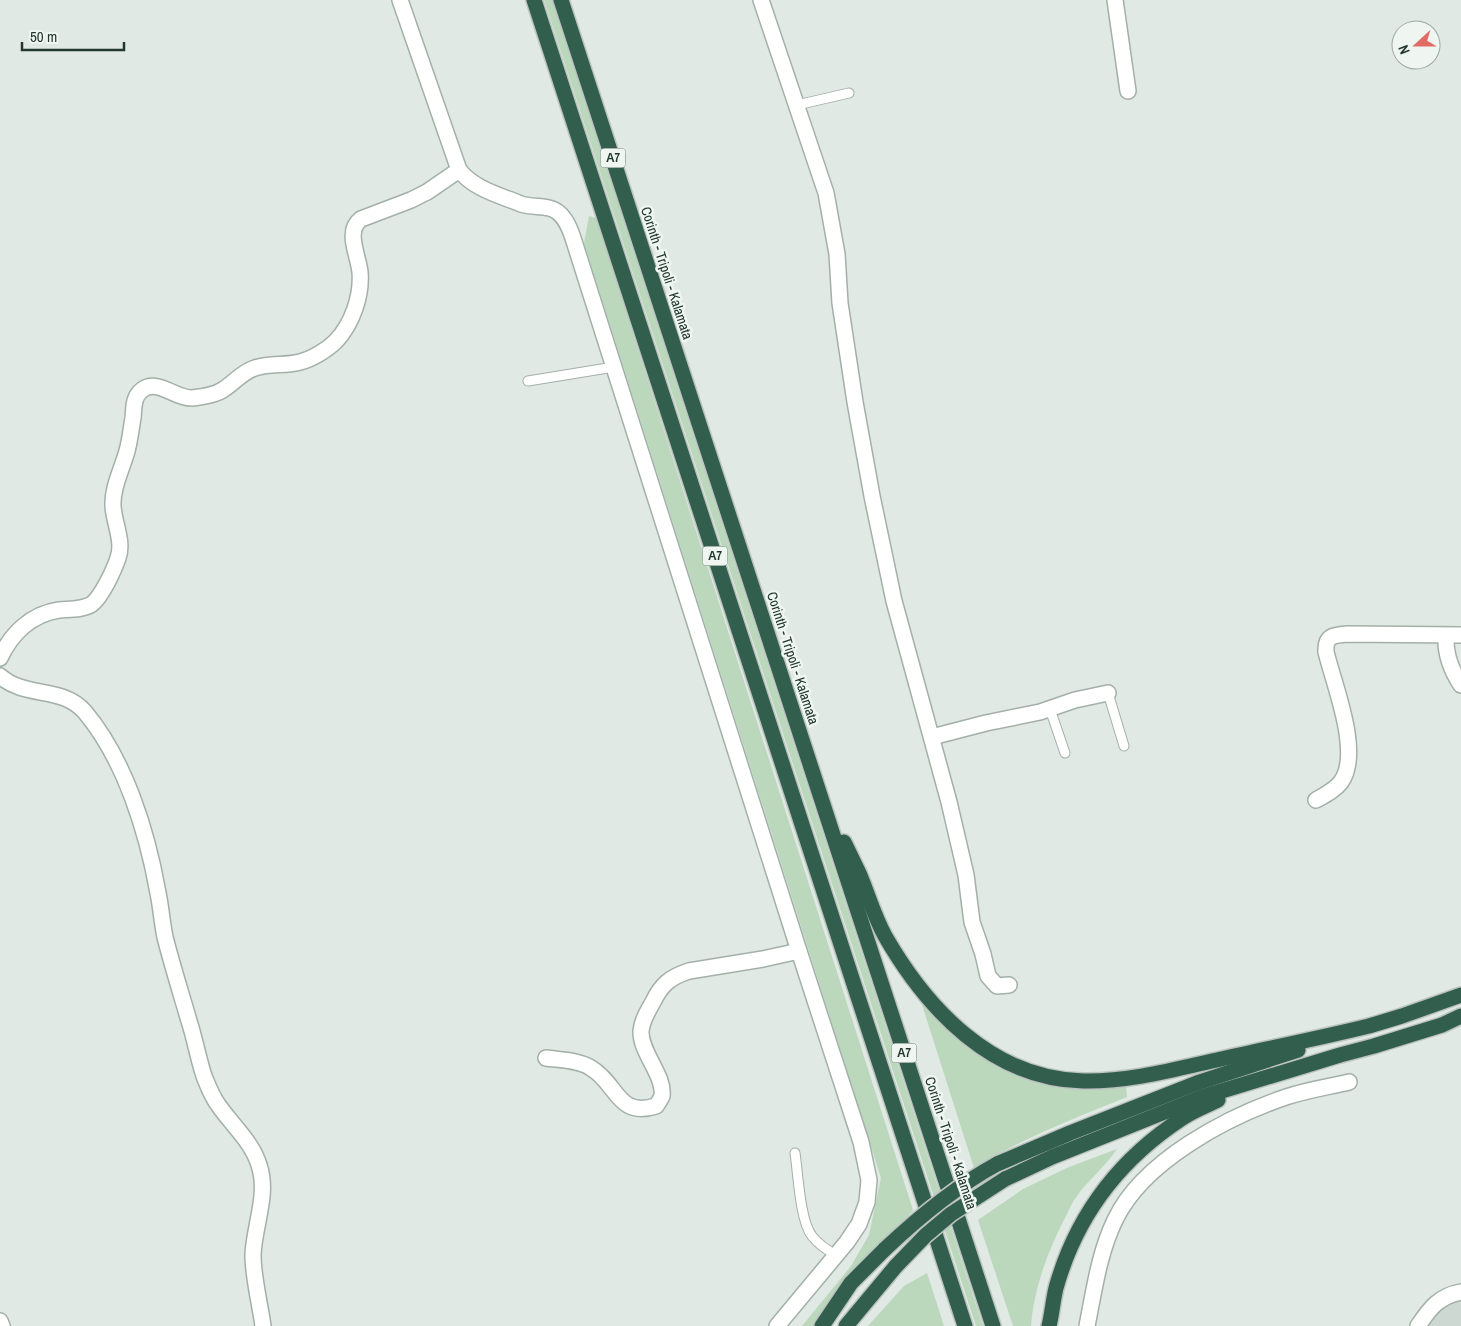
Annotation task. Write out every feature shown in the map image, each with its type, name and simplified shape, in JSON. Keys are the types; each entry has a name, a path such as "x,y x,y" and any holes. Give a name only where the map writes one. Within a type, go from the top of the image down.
{"highway":[{"name":"Α7","path":"534,0 965,1326"},
{"name":"Corinth - Tripoli - Kalamata","path":"562,0 993,1326"},
{"path":"815,780 859,873 880,925 909,974 938,1009 969,1040 988,1053 1034,1073 1082,1081 1150,1075 1334,1035 1402,1016 1461,995"},
{"path":"846,1326 896,1266 926,1235 951,1214 1005,1179 1052,1157 1202,1096 1442,1025 1461,1016"},
{"path":"822,1326 851,1283 885,1249 944,1198 997,1164 1188,1086 1302,1049 1334,1035"},
{"path":"1050,1326 1056,1289 1070,1248 1090,1209 1116,1174 1147,1143 1182,1118 1221,1098 1263,1085 1306,1065"}],"street":[{"path":"400,0 459,170 474,185 521,204 548,208 557,212 565,220 573,238 861,1142 869,1180 867,1202 859,1224 777,1326"},
{"path":"761,0 819,169 831,216 837,254 840,303 872,496 899,620 932,737 964,869 971,916 988,976 995,986 1009,985"},
{"path":"1115,0 1128,91"},
{"path":"0,658 6,645 22,626 38,616 56,610 81,608 92,604 101,593 119,557 120,543 113,506 114,492 131,432 135,398 142,389 155,386 189,398 209,395 224,390 238,377 254,368 299,362 318,354 335,342 349,323 358,297 360,272 353,236 353,229 356,223 361,219 427,192 459,170"},
{"path":"1316,800 1339,784 1350,758 1348,740 1326,652 1328,639 1332,636 1347,634 1453,636 1447,653 1451,667 1461,685"},
{"path":"0,676 13,686 22,689 56,694 70,700 83,710 102,735 122,771 138,814 150,856 165,938 204,1075 218,1105 247,1140 260,1166 262,1198 253,1256 263,1326"},
{"path":"932,737 1108,693"},
{"path":"546,1058 582,1064 591,1068 601,1075 624,1102 634,1109 644,1110 656,1106 662,1097 660,1083 644,1046 641,1032 643,1022 659,990 667,980 689,971 799,951"},
{"path":"1087,1326 1105,1244 1126,1200 1146,1178 1177,1152 1239,1115 1288,1096 1349,1082"},
{"path":"1418,1326 1435,1303 1449,1295 1461,1292"},
{"path":"0,1321 2,1326"}],"lane":[{"path":"797,105 849,93"},
{"path":"528,381 614,367"},
{"path":"1108,693 1124,746"},
{"path":"1050,709 1065,753"},
{"path":"795,1153 804,1220 811,1235 823,1247 836,1255"}],"shaded area":[{"path":"1461,1288 1461,1326 1414,1326"}],"green space":[{"path":"544,0 552,0 983,1326 976,1326"},
{"path":"589,216 596,218 913,1210 814,1326 802,1326 851,1266 869,1235 881,1178 584,243"},
{"path":"917,989 1008,1067 1126,1086 1127,1097 1030,1138 974,1168"},
{"path":"1117,1149 1075,1198 1059,1229 1039,1283 1031,1326 1013,1326 978,1220 1023,1189 1069,1167"},
{"path":"927,1273 944,1326 868,1326 904,1286"}]}
